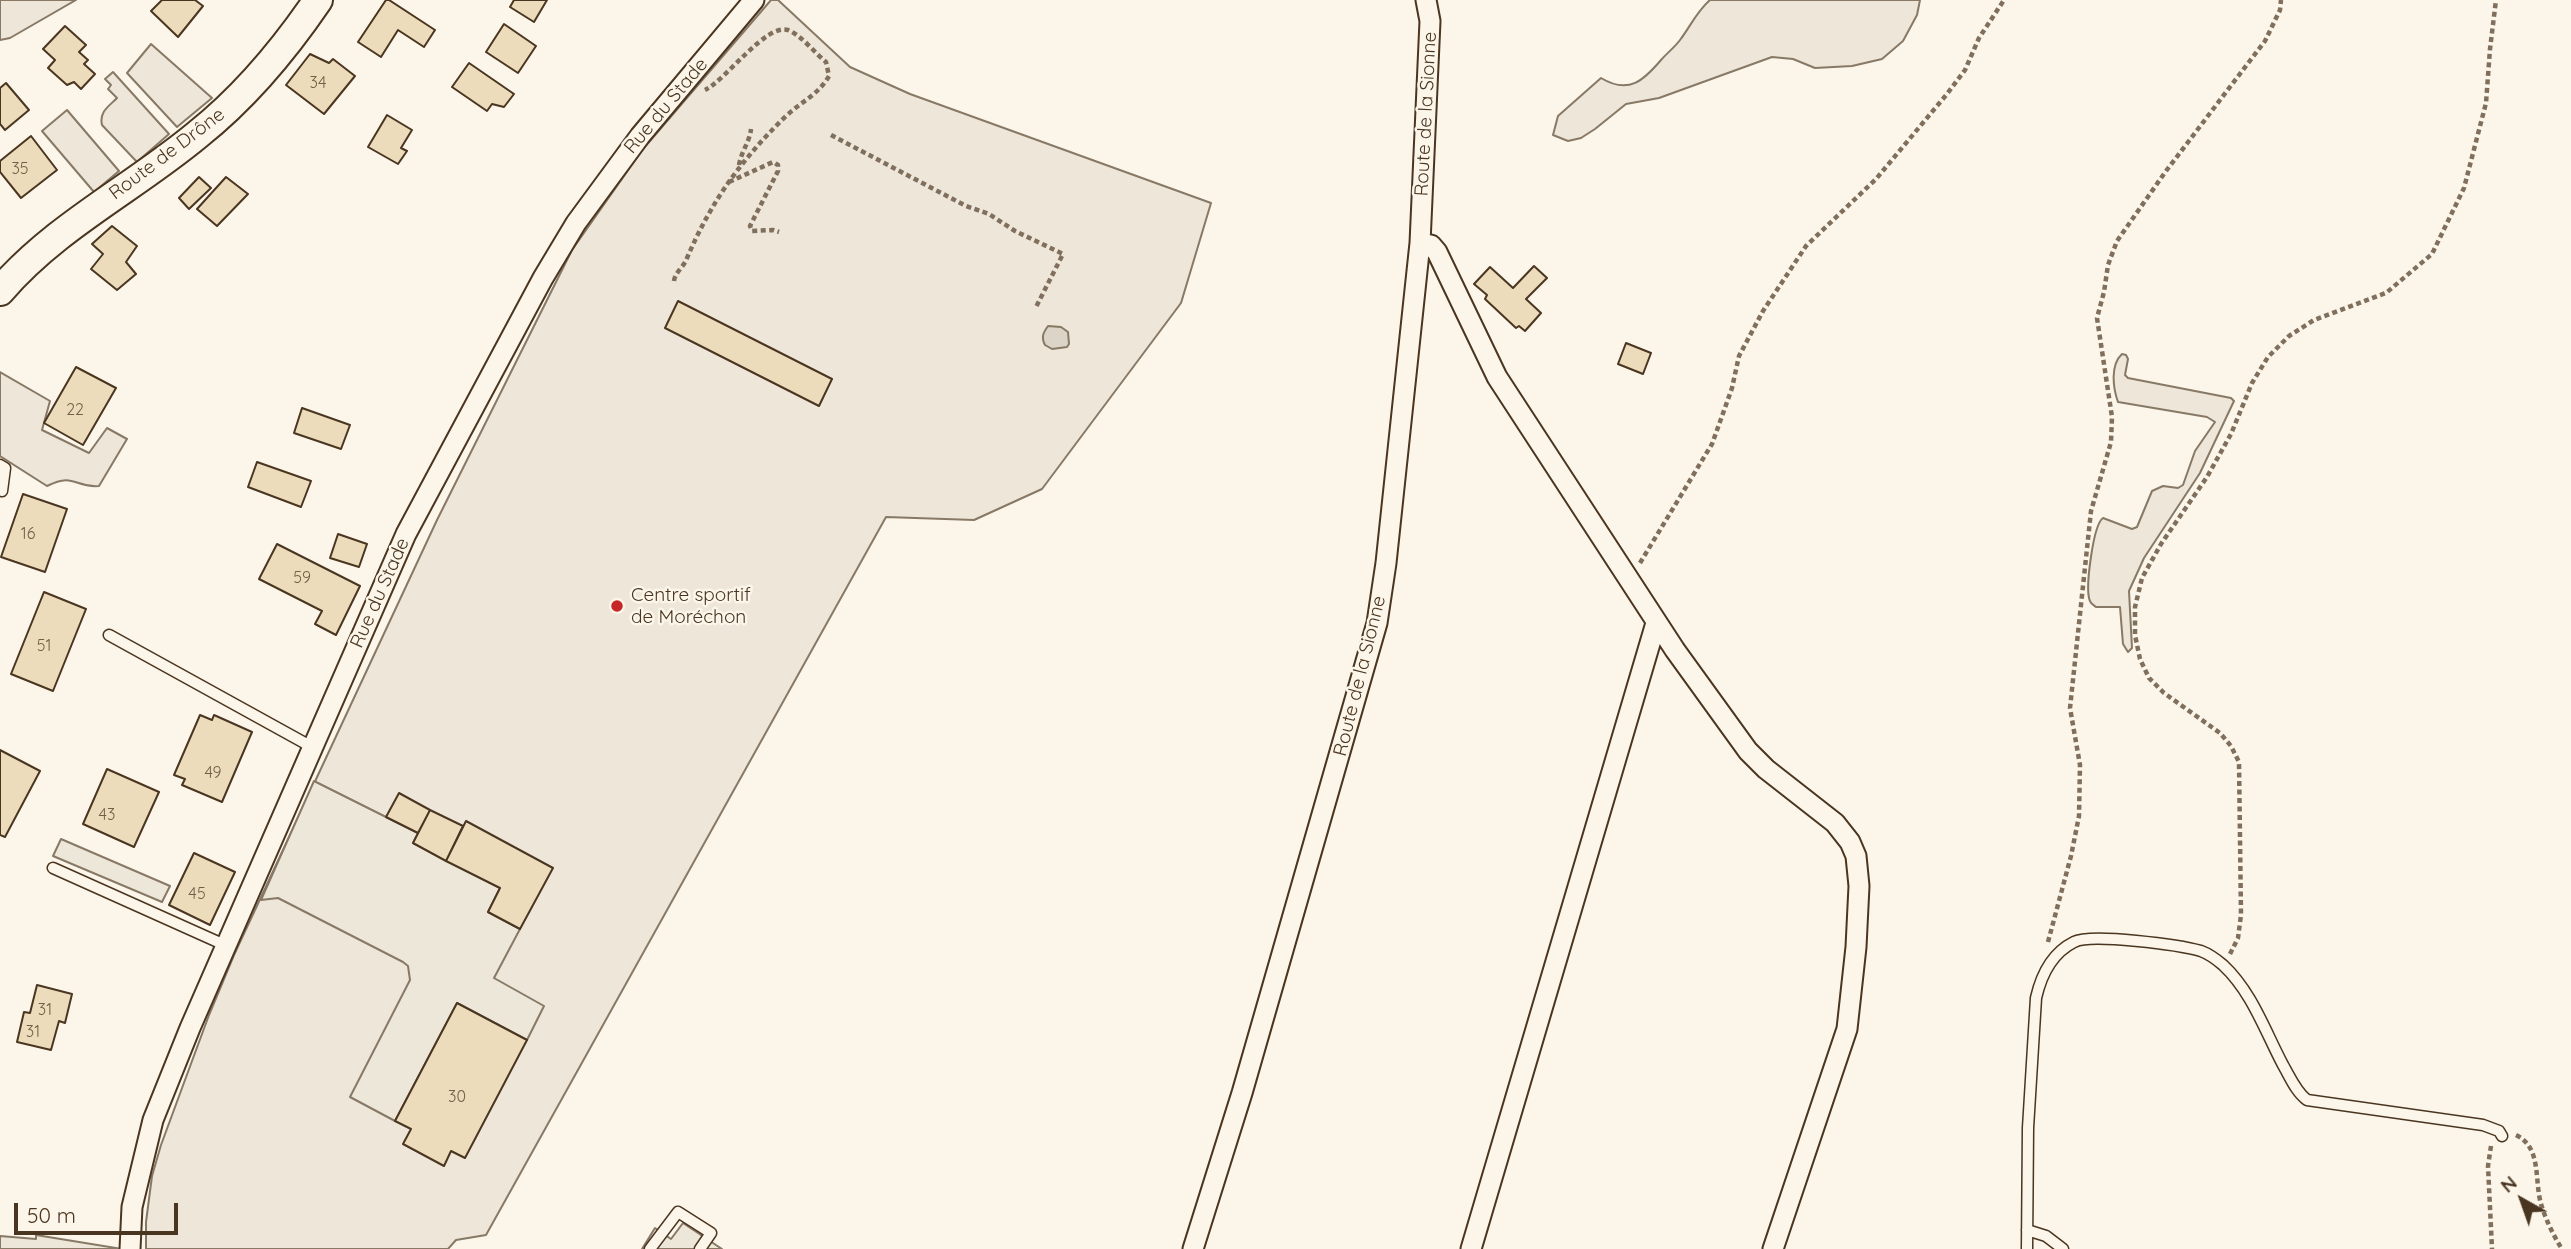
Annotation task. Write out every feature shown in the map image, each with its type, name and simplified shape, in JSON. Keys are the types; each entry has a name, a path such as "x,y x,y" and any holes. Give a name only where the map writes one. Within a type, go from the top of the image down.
{"street":[{"name":"Route de Drône","path":"0,290 46,244 163,162 224,113 283,50 318,0"},
{"name":"Rue du Stade","path":"130,1249 132,1207 153,1120 406,534 557,252 611,173 754,0"},
{"name":"Route de la Sionne","path":"1193,1249 1242,1093 1373,643 1384,582 1420,243 1430,21 1426,0"},
{"path":"1420,243 1431,245 1437,252 1497,377 1656,623 1741,742 1766,769 1835,823 1850,842 1858,864 1856,947 1847,1029 1773,1249"},
{"path":"1471,1249 1656,623"}],"lane":[{"path":"0,465 5,468 2,491"},
{"path":"109,635 312,747"},
{"path":"53,869 227,946"},
{"path":"2026,1249 2028,1128 2036,998 2046,969 2074,942 2087,939 2185,948 2206,953 2222,964 2242,987 2287,1073 2307,1100 2483,1125 2499,1131 2502,1136"},
{"path":"650,1249 678,1212 711,1233 700,1249"},
{"path":"2027,1230 2046,1236 2063,1249"}],"path":[{"path":"1629,580 1712,444 1732,388 1739,356 1763,311 1806,246 1876,179 1947,94 1965,70 1979,38 2004,0"},
{"path":"2046,969 2042,964 2079,816 2080,765 2070,708 2091,511 2111,442 2112,417 2097,318 2108,265 2117,241 2166,171 2265,41 2280,10 2281,0"},
{"path":"2222,964 2238,938 2241,915 2239,762 2220,733 2164,693 2149,678 2140,659 2135,635 2137,592 2149,562 2207,477 2252,383 2268,356 2289,336 2314,320 2386,293 2432,254 2464,188 2486,103 2496,0"},
{"path":"674,281 674,276 685,263 714,202 739,166 787,114 816,93 829,76 829,68 826,62 790,31 781,29 763,38 723,78 699,94"},
{"path":"739,166 741,151 751,135 751,129"},
{"path":"831,135 1063,254 1035,309"},
{"path":"728,182 773,162 778,165 778,171 750,226 752,231 773,230 779,233"},
{"path":"2492,1249 2488,1154 2493,1142 2512,1133 2527,1141 2534,1152 2542,1205 2562,1249"}],"shaded area":[{"path":"0,0 76,0 10,38 0,40"},
{"name":"Centre sportif de Moréchon","path":"771,0 778,0 850,67 910,94 1211,203 1181,303 1042,489 974,520 886,517 486,1235 456,1240 448,1249 146,1249 146,1222 152,1176 161,1145 234,955 437,520 572,250 643,149"},
{"path":"1710,0 1920,0 1917,15 1903,41 1882,59 1852,66 1815,68 1793,59 1772,57 1659,98 1626,104 1581,138 1568,141 1553,135 1558,116 1601,78 1611,83 1628,85 1648,74 1678,43"},
{"path":"151,44 212,98 177,127 127,73"},
{"path":"113,72 169,134 137,162 102,125 103,113 117,98 108,89 111,85 105,79"},
{"path":"67,110 119,171 94,192 42,131"},
{"path":"1048,326 1061,327 1068,332 1067,347 1052,349 1045,345 1043,335"},
{"path":"2122,354 2128,359 2125,375 2128,378 2231,398 2234,401 2200,473 2144,558 2129,591 2132,648 2128,652 2123,644 2120,607 2096,607 2089,598 2091,556 2099,523 2103,518 2132,529 2137,527 2152,491 2163,486 2178,488 2183,485 2195,451 2215,422 2207,417 2118,402 2114,370"},
{"path":"0,372 50,401 42,430 89,453 107,428 127,439 99,486 63,480 47,486 0,456"},
{"path":"314,781 418,833 413,843 500,888 488,912 520,929 494,978 544,1006 527,1040 457,1003 395,1121 350,1097 410,980 408,966 278,898 261,900"},
{"path":"61,839 170,886 162,902 53,856"},
{"path":"683,1223 722,1249 642,1249 655,1228 671,1239"},
{"path":"36,1235 122,1249 0,1249 0,1236 36,1239"}],"building":[{"path":"162,0 195,0 203,6 178,37 151,11"},
{"path":"386,0 435,30 424,47 398,30 381,57 358,42"},
{"path":"514,0 547,0 534,22 510,7"},
{"path":"504,24 536,46 518,73 486,52"},
{"path":"65,26 86,45 79,52 88,60 84,64 95,74 81,89 74,82 67,85 48,68 55,60 43,49"},
{"path":"310,54 329,63 333,59 355,76 324,114 286,85"},
{"path":"469,63 514,94 504,107 492,104 487,111 452,87"},
{"path":"6,83 29,110 5,130 0,124 0,88"},
{"path":"387,115 412,130 401,148 407,151 398,164 368,147"},
{"path":"31,136 57,170 21,198 0,172 0,161"},
{"path":"199,177 211,188 189,209 179,198"},
{"path":"226,177 248,194 217,226 197,209"},
{"path":"112,226 137,246 126,262 136,274 117,290 91,269 103,254 92,244"},
{"path":"1534,266 1547,278 1526,299 1541,313 1525,331 1519,326 1516,328 1485,299 1487,295 1474,284 1490,267 1513,288"},
{"path":"678,301 832,379 819,406 665,328"},
{"path":"1626,343 1651,353 1643,374 1618,364"},
{"path":"76,367 116,388 83,445 44,423"},
{"path":"302,408 350,425 341,449 294,433"},
{"path":"257,462 311,481 301,507 248,487"},
{"path":"23,494 67,509 45,572 1,557"},
{"path":"338,534 367,544 359,567 330,558"},
{"path":"277,544 360,586 336,635 315,624 322,611 259,579"},
{"path":"44,592 86,609 53,691 11,674"},
{"path":"200,715 212,720 214,715 252,732 222,802 182,785 185,779 174,775"},
{"path":"0,750 40,771 5,837 0,835"},
{"path":"107,769 159,792 134,847 83,824"},
{"path":"399,793 430,810 418,833 386,817"},
{"path":"430,810 463,826 446,861 413,843"},
{"path":"466,821 553,868 520,929 488,912 500,888 446,861"},
{"path":"194,853 235,872 210,925 169,905"},
{"path":"37,985 72,994 65,1023 59,1021 51,1050 17,1042 24,1012 30,1013"},
{"path":"457,1003 527,1040 465,1158 451,1151 444,1166 403,1144 411,1129 395,1121"}],"place":[{"name":"Centre sportif de Moréchon","path":"617,606"}]}
